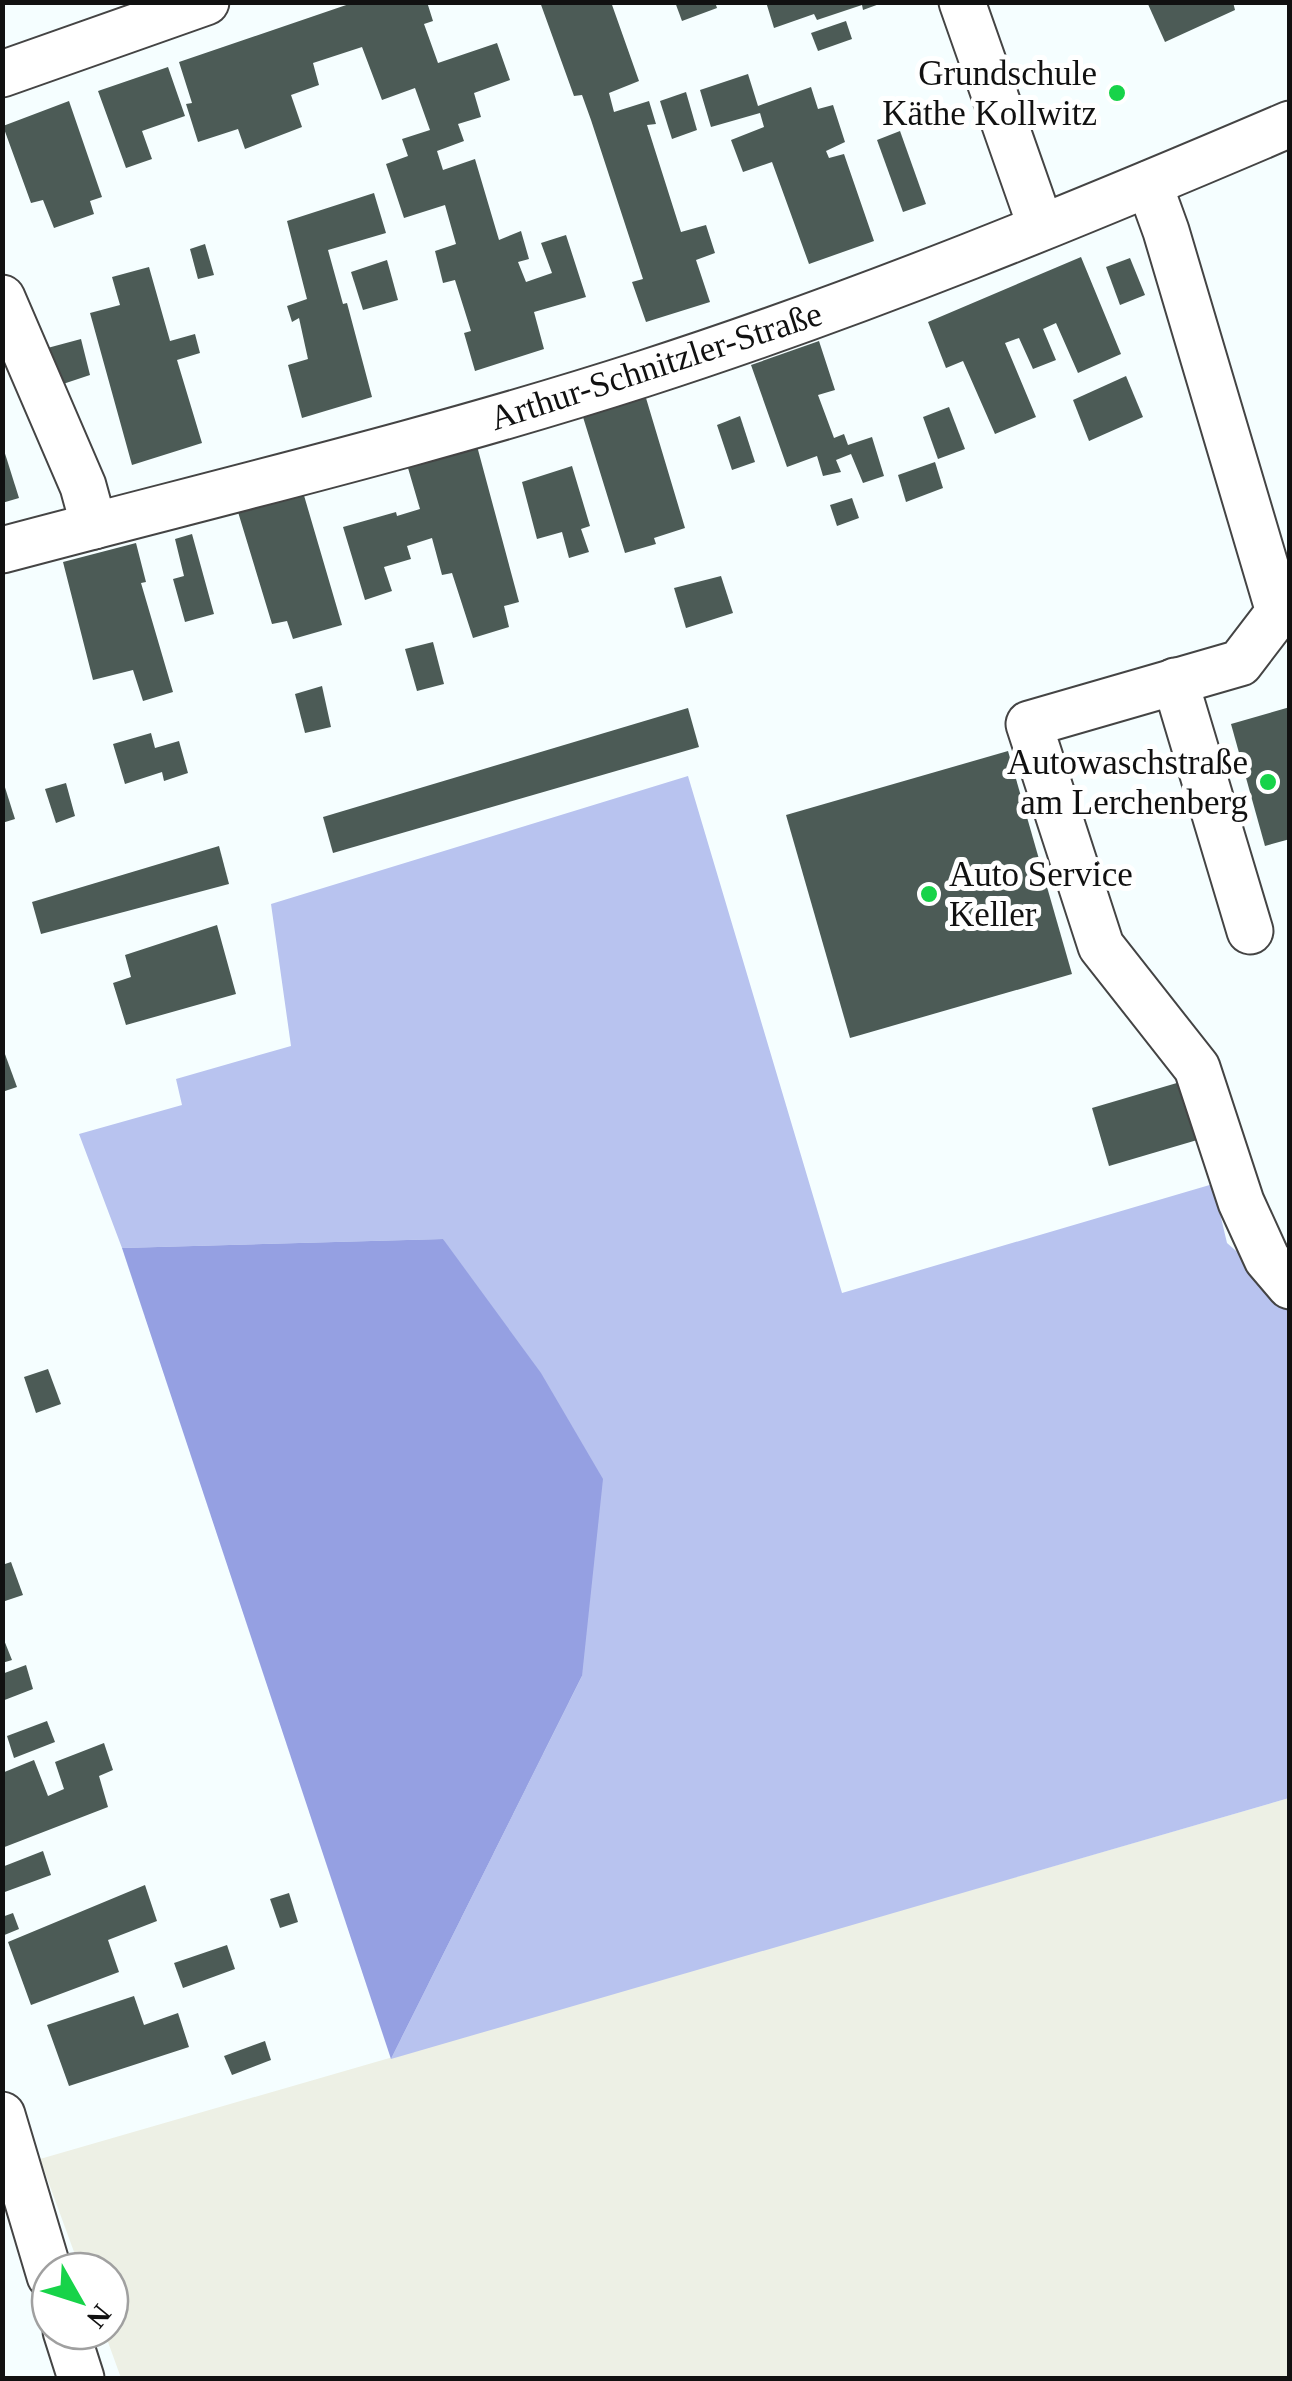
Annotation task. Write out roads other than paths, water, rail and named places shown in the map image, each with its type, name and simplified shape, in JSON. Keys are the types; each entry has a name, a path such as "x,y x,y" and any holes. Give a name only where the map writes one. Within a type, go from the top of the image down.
{"street":[{"path":"2,74 206,2"},
{"path":"962,2 1041,227"},
{"name":"Arthur-Schnitzler-Straße","path":"2,550 638,376 807,319 1290,124"},
{"path":"1149,184 1280,612 1240,663 1029,724 1101,946 1197,1068 1241,1202 1268,1259 1290,1286"},
{"path":"2,298 83,486 94,526"},
{"path":"1175,681 1250,932"},
{"path":"5,2135 42,2251"},
{"path":"72,2351 80,2378"}],"place":[{"name":"Grundschule Käthe Kollwitz","path":"1117,93"},
{"name":"Autowaschstraße am Lerchenberg","path":"1268,782"},
{"name":"Auto Service Keller","path":"929,894"}]}
